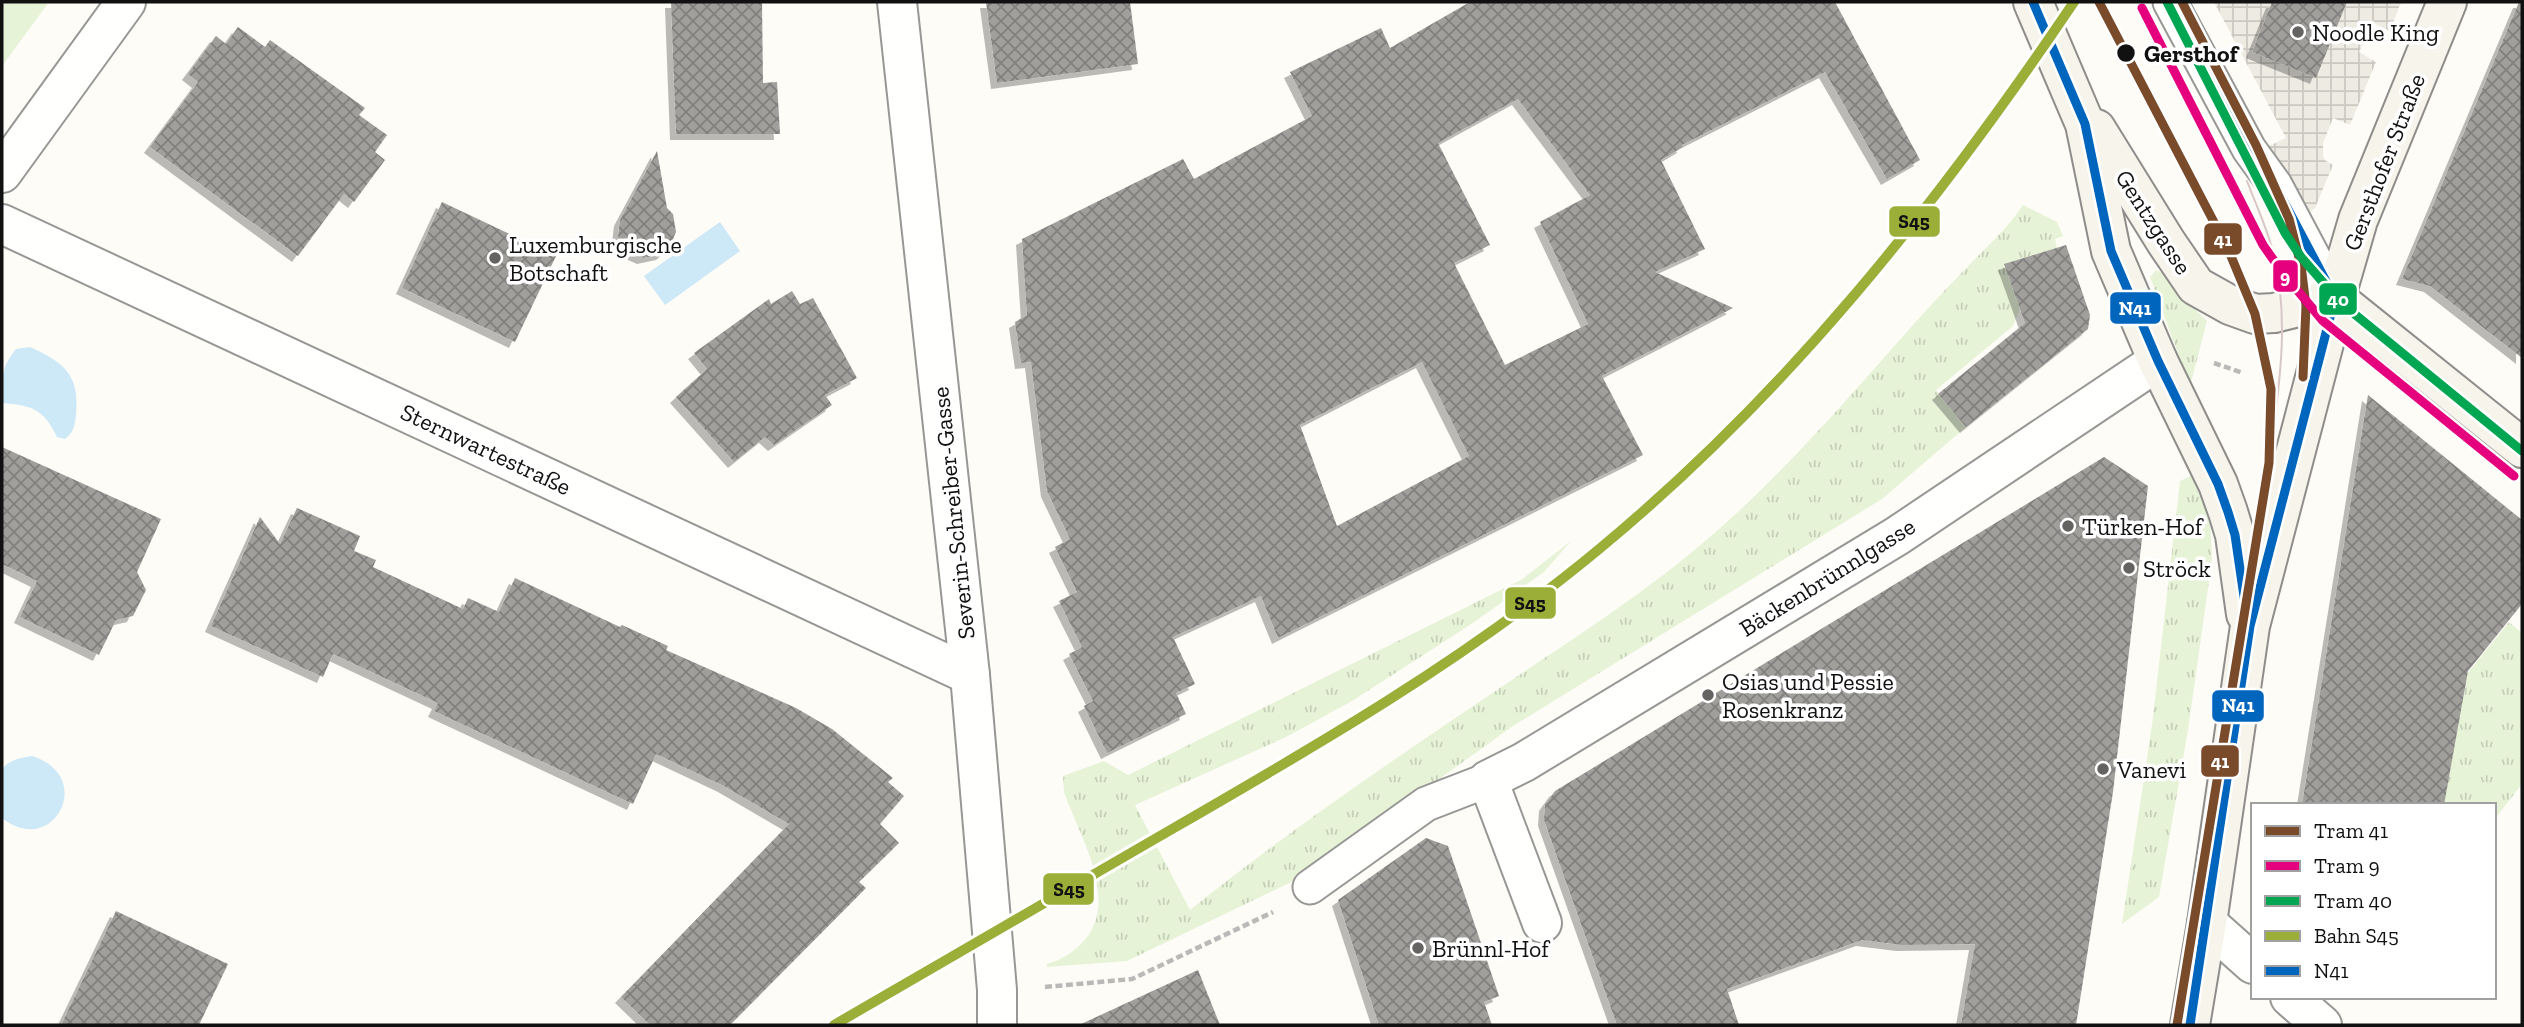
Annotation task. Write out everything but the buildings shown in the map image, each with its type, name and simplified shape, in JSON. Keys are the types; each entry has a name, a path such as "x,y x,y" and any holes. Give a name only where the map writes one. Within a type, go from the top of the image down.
{"main road":[{"name":"Gentzgasse","path":"2033,2 2085,124 2111,251 2158,361 2218,484 2228,512 2235,535 2250,626"},
{"name":"Gersthofer Straße","path":"2190,1025 2250,626 2335,298 2358,220 2447,2"},
{"name":"Gentzgasse","path":"2077,101 2165,242 2196,286 2230,305 2255,314 2274,313 2335,298"},
{"path":"2335,298 2522,448"}],"street":[{"path":"2,173 125,2"},
{"name":"Severin-Schreiber-Gasse","path":"897,2 970,675 997,990 997,1025"},
{"name":"Sternwartestraße","path":"2,224 970,675"},
{"name":"Bäckenbrünnlgasse","path":"1488,779 1524,762 1897,536 2158,361"},
{"path":"1488,779 1542,923"},
{"path":"2207,923 2251,962"},
{"path":"2292,999 2322,1025"}],"lane":[{"path":"2170,2 2249,149 2275,185 2335,298"},
{"name":"Bäckenbrünnlgasse","path":"1310,887 1426,804 1488,779"}],"path":[{"path":"2212,362 2243,373"},
{"path":"1049,986 1132,979 1276,911"}],"green space":[{"path":"2,2 49,2 2,66"},
{"path":"2023,205 2057,222 2063,236 2055,239 2057,248 2005,264 2020,308 2013,326 1936,390 1966,427 1882,499 1513,726 1304,876 1127,961 1047,967 1047,964 1065,957 1080,945 1092,929 1098,910 1094,870 1064,792 1063,776 1104,761 1128,775 1521,580 1571,541 1544,572 1473,623 1352,701 1286,737 1135,805 1190,910 1421,741 1633,598 1709,538 1799,451 1927,309 2001,233"},
{"path":"2156,270 2163,273 2176,291 2207,321 2190,386 2150,277"},
{"path":"2195,474 2210,515 2212,560 2188,730 2159,897 2122,924 2152,725 2180,481"},
{"path":"2509,622 2522,633 2522,784 2496,817 2496,803 2424,803 2454,690"}],"shaded area":[{"path":"2214,2 2272,2 2252,52 2307,74 2318,71 2347,2 2401,2 2390,31 2373,23 2359,52 2376,62 2350,125 2333,118 2323,143 2323,156 2333,165 2315,208 2310,212 2301,207 2269,146 2286,138"}],"water":[{"path":"720,222 740,251 665,305 644,276"},
{"path":"30,347 60,364 72,379 77,400 76,418 72,431 65,439 57,437 47,420 36,410 2,403 2,381 7,362 16,349"},
{"path":"32,756 51,766 62,780 65,795 61,810 51,822 37,828 21,828 2,818 2,769 12,761"}],"tram line":[{"name":"41","path":"2099,2 2228,249 2255,314 2271,389 2269,463 2177,1025"},
{"name":"40","path":"2167,2 2285,233 2301,257 2341,303 2522,451"},
{"name":"41","path":"2182,2 2256,145 2289,219 2301,265 2306,306 2303,377"},
{"name":"9","path":"2142,8 2263,245 2282,272 2323,321 2514,476"},
{"path":"2247,181 2271,243 2281,304 2281,358 2269,463"}],"rail line":[{"name":"S45","path":"834,1025 1385,702 1494,630 1598,550 1667,490 1733,427 1856,293 1969,151 2074,2"}],"transit line":[{"name":"N41","path":"2033,2 2085,124 2111,251 2158,361 2218,484 2228,512 2235,535 2246,610"},
{"name":"N41","path":"2170,2 2249,149 2275,185 2335,298 2250,626 2190,1025"}],"place":[{"name":"Noodle King","path":"2298,32"},
{"name":"Gersthof","path":"2126,53"},
{"name":"Luxemburgische Botschaft","path":"495,258"},
{"name":"Türken-Hof","path":"2068,526"},
{"name":"Ströck","path":"2129,568"},
{"name":"Osias und Pessie Rosenkranz","path":"1708,695"},
{"name":"Vanevi","path":"2103,769"},
{"name":"Brünnl-Hof","path":"1418,948"}]}
